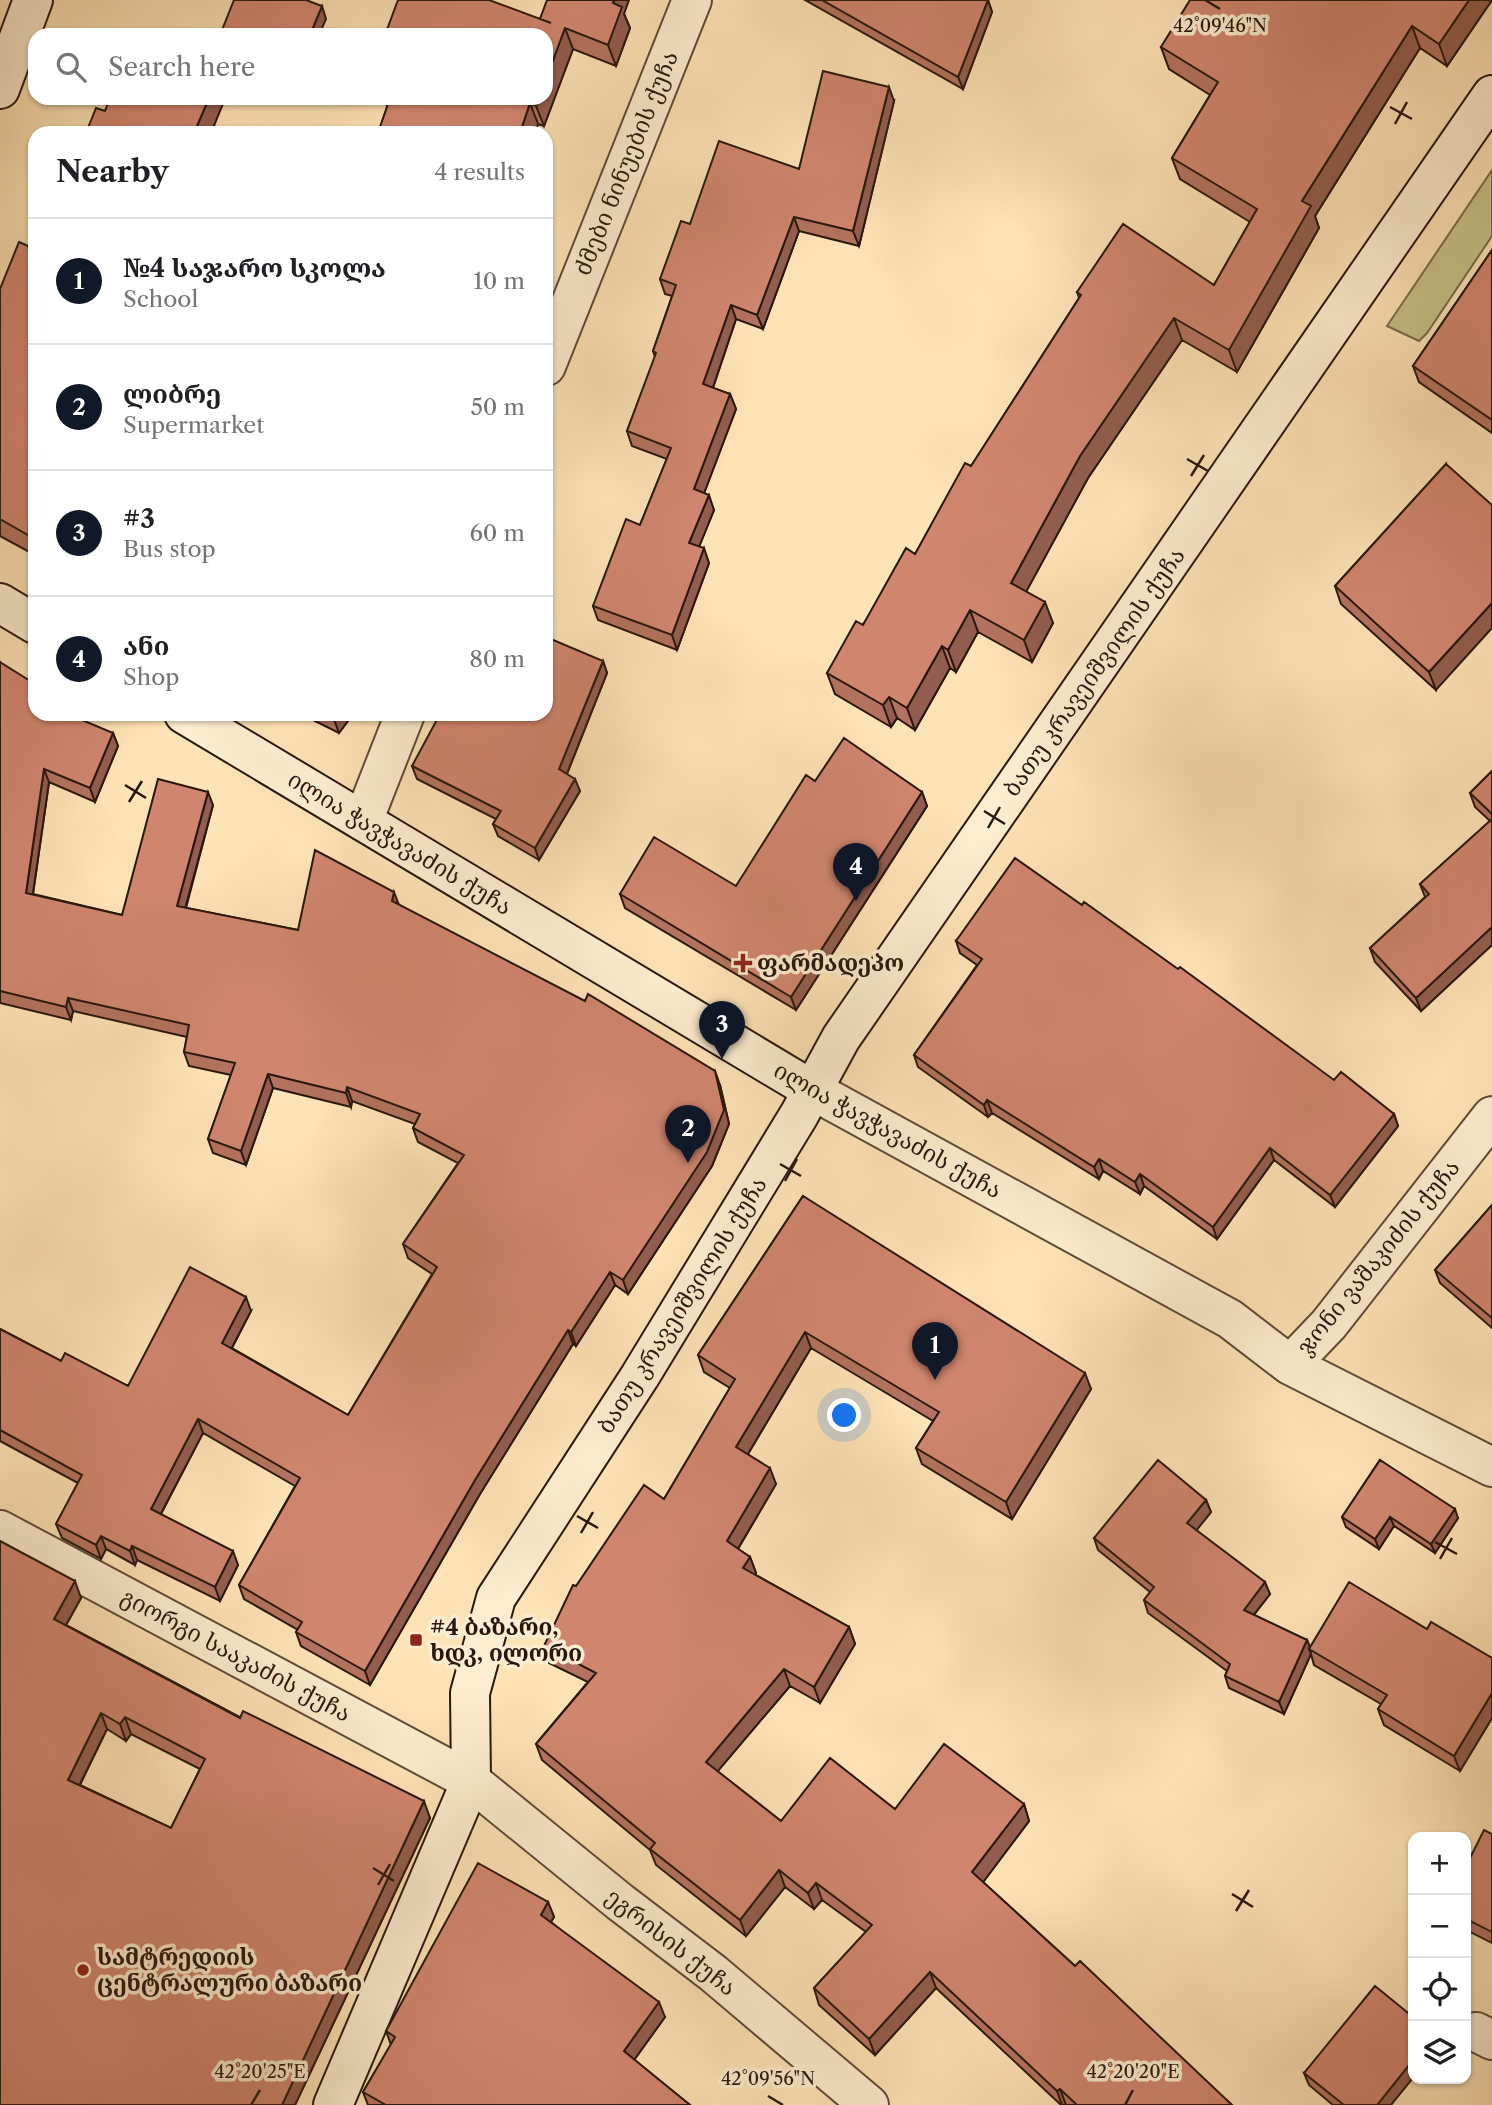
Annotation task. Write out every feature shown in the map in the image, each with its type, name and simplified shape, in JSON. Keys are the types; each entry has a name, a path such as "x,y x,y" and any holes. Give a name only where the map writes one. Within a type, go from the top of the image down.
{"street":[{"path":"0,89 33,0"},
{"name":"ძმები ნინუების ქუჩა","path":"553,348 692,0"},
{"name":"ბათუ კრავეიშვილის ქუჩა","path":"471,1781 470,1693 496,1598 640,1376 841,1038 1492,95"},
{"path":"0,603 28,620"},
{"name":"ილია ჭავჭავაძის ქუჩა","path":"196,721 812,1090 1230,1319 1290,1365 1492,1467"},
{"path":"363,821 402,721"},
{"name":"ჯონი ვაშაკიძის ქუჩა","path":"1290,1365 1329,1324 1492,1116"},
{"name":"გიორგი სააკაძის ქუჩა","path":"0,1530 471,1781"},
{"path":"333,2105 471,1781"},
{"name":"ეგრისის ქუჩა","path":"471,1781 620,1902 713,1973 869,2105"}],"shaded area":[{"path":"1492,170 1492,236 1427,333 1419,341 1387,326"}],"building":[{"path":"234,0 306,0 322,6 313,28 223,28"},
{"path":"398,0 489,0 540,19 547,0 614,0 613,3 622,7 608,45 565,28 553,60 553,28 388,28"},
{"path":"822,0 988,0 958,77"},
{"path":"1190,0 1469,0 1439,44 1412,26 1302,201 1311,206 1229,350 1174,318 1080,456 1011,583 1045,602 1024,640 970,610 948,650 942,646 907,708 889,697 883,705 827,673 856,621 863,625 906,548 915,554 965,463 971,466 1081,295 1077,292 1123,224 1214,285 1257,209 1172,158 1218,82 1161,47"},
{"path":"823,71 889,87 853,231 794,217 757,315 731,305 703,384 730,394 694,489 709,495 689,543 704,548 672,635 593,606 626,519 640,525 671,448 627,431 656,353 653,351 676,285 660,279 681,221 690,224 719,141 799,169"},
{"path":"107,105 206,105 197,126 89,126 96,108 105,111"},
{"path":"388,105 529,105 522,126 380,126"},
{"path":"19,242 28,246 28,535 0,519 0,289"},
{"path":"1492,250 1492,420 1413,366"},
{"path":"1446,464 1492,505 1492,603 1429,672 1335,586"},
{"path":"553,640 603,661 559,769 575,779 535,848 493,824 501,811 412,766 436,721 553,721"},
{"path":"0,662 28,680 28,721 85,721 113,733 90,788 44,769 26,893 122,915 158,779 208,792 177,906 298,930 315,850 394,892 392,901 585,1001 588,994 715,1071 724,1110 707,1152 623,1280 610,1272 571,1332 568,1330 475,1480 365,1671 296,1632 302,1622 239,1585 300,1478 198,1419 151,1509 233,1551 215,1587 132,1546 130,1551 101,1536 96,1545 56,1524 82,1475 0,1430 0,1329 61,1361 65,1353 128,1386 190,1267 246,1297 222,1343 348,1415 437,1267 403,1244 464,1155 413,1128 420,1114 347,1087 346,1093 268,1074 241,1151 208,1139 235,1063 184,1052 189,1025 68,998 66,1007 0,991"},
{"path":"844,738 922,792 791,997 620,894 654,837 736,886 806,775 815,781"},
{"path":"1492,771 1492,814 1470,793"},
{"path":"1492,819 1492,927 1416,998 1370,948 1429,894 1420,884"},
{"path":"1015,858 1082,905 1084,902 1178,969 1180,967 1334,1080 1341,1072 1394,1114 1330,1195 1270,1148 1213,1227 1140,1174 1135,1182 1099,1159 1094,1167 987,1100 984,1105 914,1055 982,959 956,941"},
{"path":"803,1196 1085,1373 1006,1502 916,1448 939,1412 805,1332 736,1447 770,1468 727,1541 750,1557 743,1568 849,1627 814,1687 784,1669 706,1762 781,1821 830,1758 895,1809 944,1744 1024,1804 972,1872 1075,1966 1080,1961 1232,2105 1077,2105 1060,2089 1057,2091 930,1972 869,2039 814,1988 872,1925 816,1883 808,1893 779,1870 740,1920 650,1849 655,1843 536,1744 596,1673 544,1646 573,1585 576,1586 644,1485 664,1499 735,1379 698,1355"},
{"path":"1492,1205 1492,1318 1435,1270"},
{"path":"1158,1460 1206,1500 1187,1523 1265,1582 1244,1610 1307,1640 1279,1702 1225,1676 1230,1664 1144,1600 1154,1587 1094,1538"},
{"path":"1380,1460 1455,1509 1431,1544 1390,1517 1375,1539 1342,1517"},
{"path":"0,1541 75,1581 54,1619 240,1718 243,1711 424,1801 282,2105 0,2105","holes":["101,1713 120,1724 125,1717 205,1759 171,1828 68,1780"]},
{"path":"1349,1582 1427,1629 1431,1622 1492,1658 1492,1693 1454,1756 1378,1709 1387,1695 1309,1649"},
{"path":"1484,1830 1492,1834 1492,1932 1471,1922 1471,1856"},
{"path":"478,1863 548,1902 541,1915 659,2002 624,2051 690,2105 386,2105 363,2092 395,2037 386,2031"},
{"path":"1375,1986 1408,2013 1408,2066 1377,2105 1344,2105 1304,2073"}],"place":[{"name":"ანი","path":"856,901"},
{"name":"ფარმადეპო","path":"743,963"},
{"name":"#3","path":"722,1059"},
{"name":"ლიბრე","path":"688,1163"},
{"name":"№4 საჯარო სკოლა","path":"935,1380"},
{"name":"#4 ბაზარი, ხდკ, ილორი","path":"416,1640"},
{"name":"სამტრედიის ცენტრალური ბაზარი","path":"83,1970"}]}
